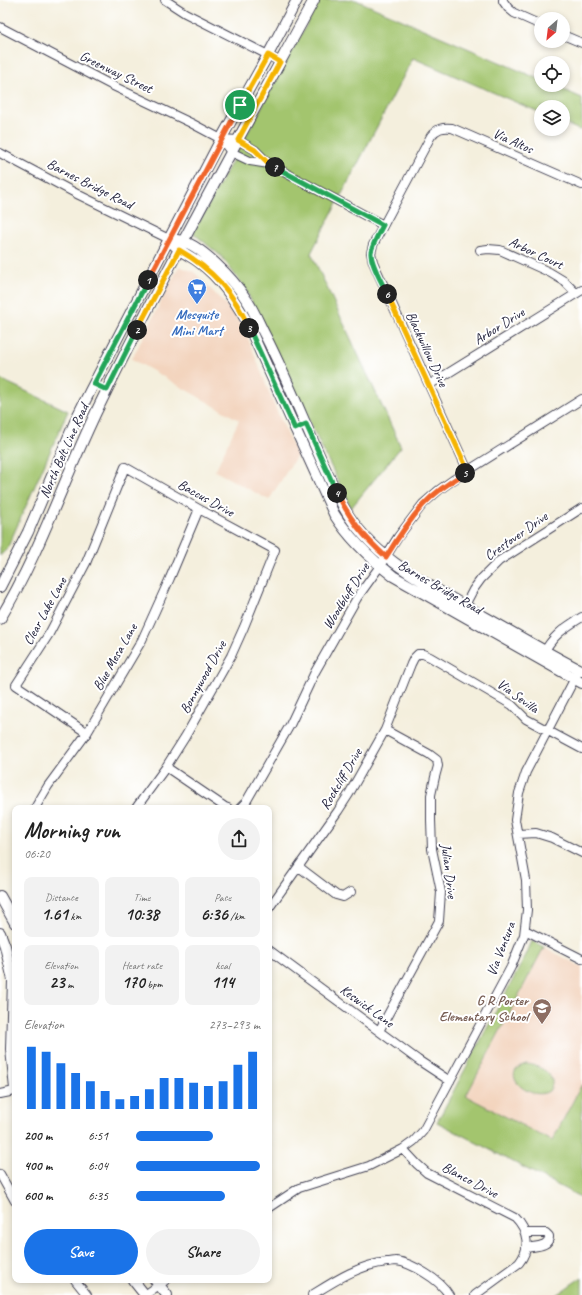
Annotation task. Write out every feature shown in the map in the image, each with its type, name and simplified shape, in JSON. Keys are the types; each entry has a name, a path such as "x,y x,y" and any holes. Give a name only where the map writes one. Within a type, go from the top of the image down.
{"main road":[{"name":"North Belt Line Road","path":"0,588 28,532 77,417 221,139 297,0"},
{"name":"North Belt Line Road","path":"0,619 42,539 87,432 107,390 181,245 314,0"},
{"name":"Barnes Bridge Road","path":"169,239 207,256 226,274 246,299 276,357 336,490 350,517 362,533 386,557 462,610 540,660 580,676"},
{"name":"Barnes Bridge Road","path":"181,245 207,268 232,296 246,320 338,520 353,539 380,566 393,576 545,650 580,676"},
{"path":"94,384 107,390"},
{"path":"295,429 306,424"},
{"path":"326,495 336,490"},
{"path":"0,588 13,596"},
{"path":"0,896 12,918"},
{"path":"0,933 12,972"},
{"path":"135,1283 145,1295"},
{"path":"161,1283 167,1295"}],"street":[{"path":"165,0 185,13 280,62"},
{"path":"503,1 511,10 534,22"},
{"name":"Greenway Street","path":"0,27 111,85 221,139"},
{"path":"570,38 582,43"},
{"name":"Via Altos","path":"434,132 439,128 452,128 582,185"},
{"name":"Blackwillow Drive","path":"434,132 383,225 373,245 371,253 373,262 468,471"},
{"path":"221,139 238,140 255,150 269,164 383,225"},
{"path":"221,139 231,152 250,161 269,164"},
{"name":"Barnes Bridge Road","path":"0,153 169,239"},
{"name":"Arbor Court","path":"480,250 500,250 549,272 564,280 579,291"},
{"name":"Arbor Drive","path":"429,385 579,291"},
{"name":"Woodbluff Drive","path":"243,805 287,731 315,672 357,598 380,566 398,537 423,504 439,490 582,399"},
{"name":"Baccus Drive","path":"125,468 275,550"},
{"name":"Clear Lake Lane","path":"86,733 16,685 49,634 86,563 125,468"},
{"name":"Crestover Drive","path":"462,610 481,579 499,561 582,508"},
{"name":"Blue Mesa Lane","path":"37,805 48,786 86,733 142,640 199,509"},
{"name":"Bonnywood Drive","path":"138,805 166,767 185,737 231,656 275,550"},
{"path":"540,660 551,640 559,632 582,617"},
{"name":"Rockcliff Drive","path":"272,904 338,811 385,730 411,664 418,654"},
{"name":"Via Sevilla","path":"418,654 423,654 430,657 496,694 512,705 526,719 582,749"},
{"name":"Via Ventura","path":"272,1206 299,1188 369,1166 403,1149 424,1131 511,967 525,930 527,910 526,880 515,820 518,793 526,772 580,676"},
{"name":"Julian Drive","path":"379,1031 439,921 441,892 432,849 431,820 431,795 438,766 437,760 385,730"},
{"path":"166,767 222,805"},
{"path":"518,834 536,833 552,838 582,853"},
{"path":"299,866 336,895 343,897 351,892"},
{"path":"525,930 582,959"},
{"name":"Keswick Lane","path":"272,952 418,1060 450,1081"},
{"path":"0,1094 12,1091"},
{"name":"Blanco Drive","path":"403,1149 427,1173 515,1218 525,1233"},
{"path":"0,1174 12,1196"},
{"path":"475,1295 519,1263 524,1256 526,1248 527,1241 525,1233 546,1233 549,1236 547,1243 526,1248"},
{"path":"312,1295 341,1277 366,1266 396,1261 416,1267 431,1276 444,1287 449,1295"},
{"path":"77,1283 87,1295"},
{"path":"145,1295 159,1283"}],"shaded area":[{"path":"179,266 194,272 233,312 246,333 275,407 297,455 269,500 215,471 239,420 132,359"},
{"name":"G R Porter Elementary School","path":"544,947 582,967 582,1084 552,1141 466,1096"}],"green space":[{"path":"320,0 356,0 534,77 534,92 568,92 582,98 582,131 570,126 570,100 534,100 534,110 413,58 311,253 401,447 351,508 246,290 222,257 193,233"},
{"path":"0,379 68,411 7,549 0,556"},
{"path":"532,941 544,947 466,1096 552,1141 582,1084 582,1198 437,1122"},
{"path":"526,1064 547,1072 552,1081 552,1086 549,1091 542,1094 534,1093 526,1090 515,1080 514,1074 518,1068"},
{"path":"582,1277 582,1295 556,1295"}],"place":[{"name":"Mesquite Mini Mart","path":"197,305"},
{"name":"G R Porter Elementary School","path":"542,1025"}],"route":[{"path":"268,55 280,62 238,140 255,150 269,164 383,225 373,245 371,253 373,262 468,471 439,490 423,504 398,537 386,557 362,533 350,517 320,457 306,424 295,429 246,320 232,296 208,269 179,250 107,390 94,384 240,105 268,55"}]}
